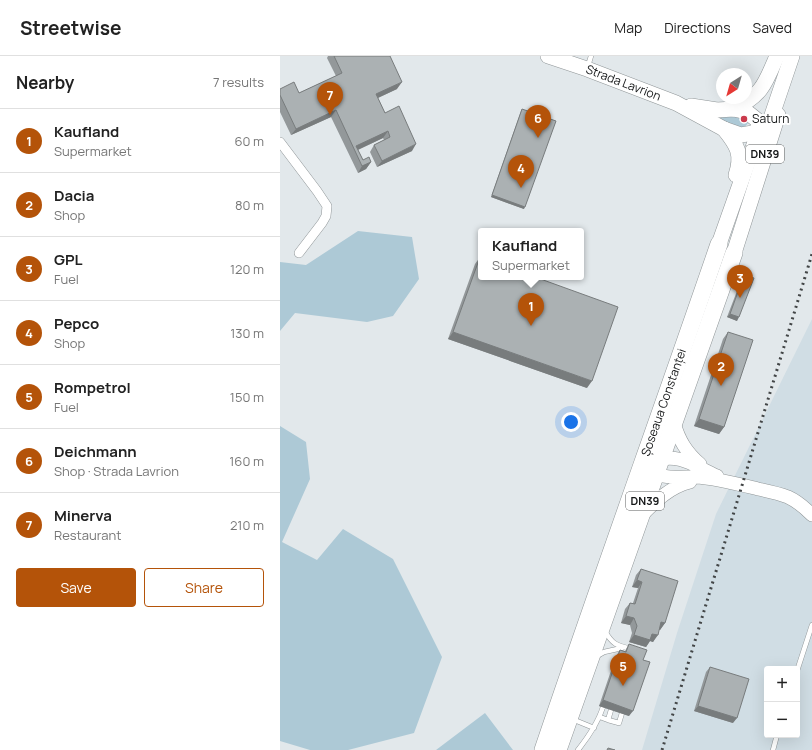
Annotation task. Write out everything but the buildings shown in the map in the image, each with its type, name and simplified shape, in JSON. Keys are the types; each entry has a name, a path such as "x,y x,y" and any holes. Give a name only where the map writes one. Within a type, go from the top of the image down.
{"highway":[{"name":"Șoseaua Constanței","path":"558,750 562,716 650,466 718,244"},
{"name":"Șoseaua Constanței","path":"543,750 562,716 589,661 639,519 650,466 674,423 734,252"}],"main road":[{"name":"Strada Lavrion","path":"548,56 589,62 676,103"},
{"path":"734,109 755,97 763,86 777,56"},
{"name":"Șoseaua Constanței","path":"718,244 786,56"},
{"path":"676,103 724,129 741,136 753,133 768,124 772,117 792,56"},
{"name":"Șoseaua Constanței","path":"734,252 797,56"},
{"path":"676,103 717,110 734,109 747,112 754,116 764,134 765,139 741,213 740,232"},
{"path":"718,244 720,225 739,161 739,153 736,146 724,129"}],"street":[{"path":"280,142 327,206 326,216 322,223 300,253"},
{"path":"674,423 680,441 688,452 697,462 715,474"},
{"path":"650,466 670,457 679,458 742,485"},
{"path":"650,466 668,477 696,477 727,482 789,498 807,510 812,516"},
{"path":"639,519 665,494 675,487 689,483 727,482"}],"lane":[{"path":"602,625 610,640 623,650"},
{"path":"799,666 812,625"},
{"path":"589,661 604,652 634,650"},
{"path":"578,750 594,728 603,707"},
{"path":"608,720 611,710"},
{"path":"600,717 619,723 622,714"},
{"path":"562,716 594,728"},
{"path":"773,750 776,738"}],"shaded area":[{"path":"738,115 748,119 748,123 745,127 736,128 714,116"},
{"path":"358,231 412,237 419,279 393,316 367,322 295,313 280,331 280,262 306,265"},
{"path":"812,319 812,750 642,750 677,633 716,514"},
{"path":"280,426 306,442 310,479 282,542 317,560 343,529 393,559 442,657 414,733 348,750 310,750 280,741"},
{"path":"485,713 513,750 436,750"}],"railway":[{"path":"662,750 812,254"}],"place":[{"name":"Minerva","path":"330,115"},
{"name":"Saturn","path":"744,119"},
{"name":"Deichmann","path":"538,138"},
{"name":"Pepco","path":"521,188"},
{"name":"GPL","path":"740,298"},
{"name":"Kaufland","path":"531,326"},
{"name":"Dacia","path":"721,386"},
{"name":"Rompetrol","path":"623,686"}]}
